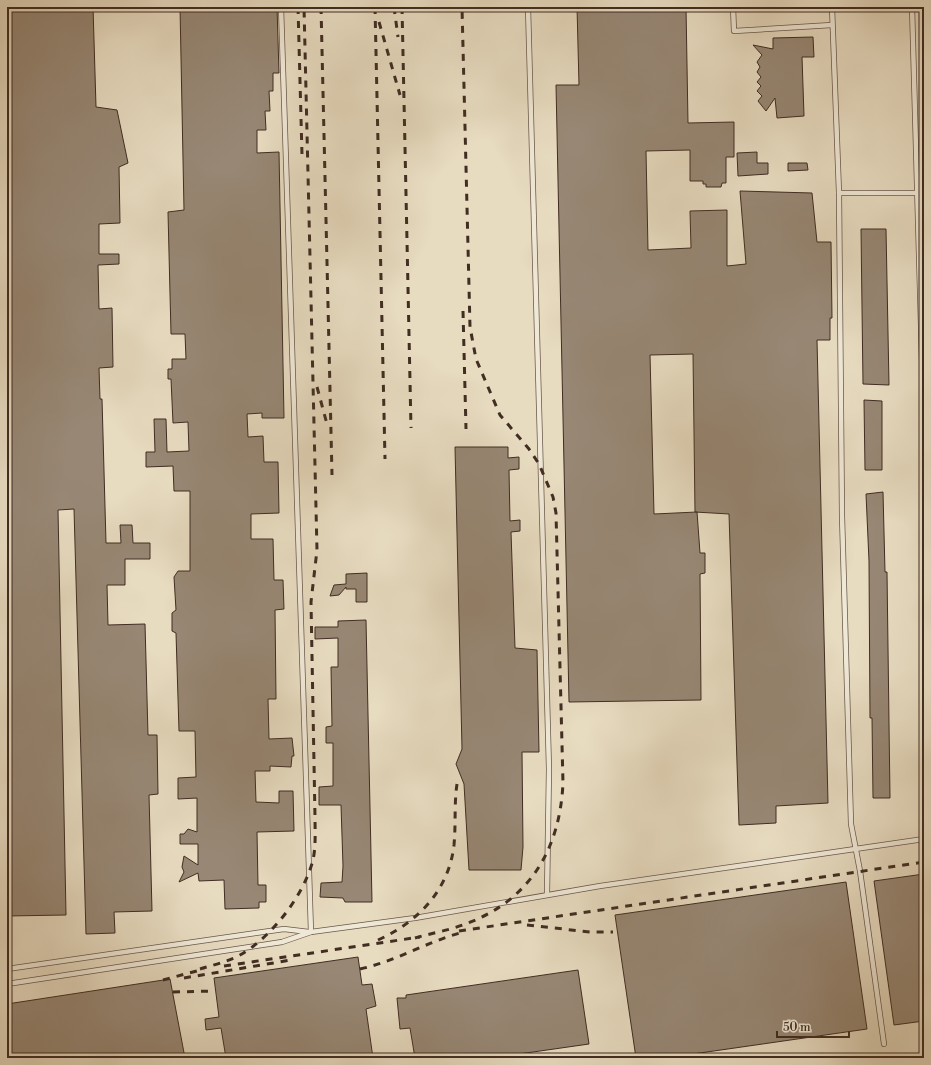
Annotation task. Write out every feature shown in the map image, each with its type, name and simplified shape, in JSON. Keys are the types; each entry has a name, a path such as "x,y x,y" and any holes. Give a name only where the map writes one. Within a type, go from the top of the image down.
{"lane":[{"path":"281,7 311,932"},
{"path":"528,7 549,769 547,894"},
{"path":"733,7 734,31 832,25"},
{"path":"832,7 839,193 843,524 851,824 856,849 884,1044"},
{"path":"912,7 924,433"},
{"path":"839,193 924,193"},
{"path":"7,984 282,942 311,932 415,918 547,894 924,839"},
{"path":"7,969 284,929 311,932"}],"building":[{"path":"7,7 93,7 96,107 117,110 128,163 119,167 120,223 99,224 99,254 119,254 119,264 98,265 99,309 112,308 113,367 99,368 100,399 102,399 106,543 121,543 120,525 132,525 133,543 150,543 150,559 125,559 125,585 107,585 108,625 145,624 148,735 157,735 158,794 149,795 152,911 114,912 115,933 86,934 74,509 58,510 66,915 7,916"},
{"path":"180,7 277,7 279,73 273,73 273,91 269,91 270,111 265,111 266,130 257,130 257,153 279,152 284,418 262,418 262,413 247,414 248,437 263,436 264,462 278,462 279,513 251,514 251,539 273,539 274,580 283,580 284,609 275,610 276,699 268,699 269,739 292,738 294,756 292,756 291,767 270,766 270,771 255,771 256,802 279,803 279,791 293,791 294,831 257,832 258,885 266,885 266,902 259,902 259,908 225,909 224,880 199,881 198,873 179,882 184,872 182,867 184,856 198,865 198,844 180,844 180,834 184,834 188,829 197,832 197,798 178,799 178,778 196,777 195,731 179,731 176,633 172,631 172,613 176,610 174,577 178,571 190,571 190,491 174,491 173,466 146,467 146,452 155,452 154,419 166,419 167,452 189,451 188,422 173,423 171,379 168,379 168,369 172,369 172,359 186,359 185,334 171,334 168,212 184,210"},
{"path":"577,7 686,7 688,123 734,122 734,157 726,157 726,183 722,183 721,187 706,187 706,184 703,184 703,181 690,181 690,150 646,151 648,250 691,248 690,211 727,210 727,266 746,264 740,191 812,193 817,242 831,242 832,318 830,318 830,340 817,340 828,803 776,806 776,823 739,825 729,514 697,512 700,553 705,553 705,573 700,574 701,700 569,702 556,85 579,85","holes":["693,354 696,512 654,514 650,355"]},
{"path":"813,37 814,57 802,57 804,116 777,118 775,98 766,111 758,101 762,96 757,91 761,86 757,82 761,77 757,72 760,67 757,62 762,55 753,45 773,49 773,38"},
{"path":"757,152 757,163 768,163 768,174 738,176 737,153"},
{"path":"788,163 807,163 808,170 788,171"},
{"path":"861,229 886,229 889,385 863,384"},
{"path":"864,400 882,401 882,470 865,470"},
{"path":"455,447 508,447 508,458 519,457 519,469 509,470 510,521 520,520 520,531 511,532 515,648 537,650 539,752 522,752 523,847 521,870 469,870 464,784 456,764 462,749"},
{"path":"883,492 885,572 887,572 890,798 873,798 872,718 870,718 869,561 866,494"},
{"path":"367,573 367,602 356,602 356,589 346,589 346,587 339,595 330,596 334,585 346,584 346,574"},
{"path":"366,620 372,902 345,902 343,898 320,897 321,883 342,882 343,866 341,805 319,805 319,787 333,786 333,743 326,743 326,727 332,726 331,667 338,667 338,638 315,639 315,627 338,627 338,621"},
{"path":"924,874 924,1021 894,1025 874,881"},
{"path":"846,882 867,1029 665,1058 636,1058 615,915"},
{"path":"358,957 362,985 372,984 376,1006 366,1009 373,1058 226,1058 221,1028 206,1030 205,1019 219,1017 214,978"},
{"path":"578,970 589,1044 491,1058 415,1058 410,1028 400,1029 397,998 406,998 406,995"},
{"path":"170,979 185,1058 7,1058 7,1004"}],"railway":[{"path":"298,7 302,155"},
{"path":"200,969 240,955 252,947 275,926 285,914 302,887 309,873 315,849 311,602 317,550 304,7"},
{"path":"321,7 332,475"},
{"path":"375,7 385,459"},
{"path":"394,7 398,37"},
{"path":"402,7 411,428"},
{"path":"415,938 448,930 490,913 509,900 525,885 538,868 548,850 556,829 561,807 563,783 556,513 553,497 539,464 529,449 500,415 476,359 470,327 462,7"},
{"path":"379,22 400,95"},
{"path":"463,311 466,429"},
{"path":"317,387 327,424"},
{"path":"378,940 393,933 418,914 429,903 446,876 454,845 457,784"},
{"path":"459,931 924,862"},
{"path":"527,925 590,932 613,932"},
{"path":"360,969 387,961 438,940 464,932"},
{"path":"224,966 420,937"},
{"path":"184,978 291,960"},
{"path":"163,980 204,969"},
{"path":"173,992 215,991"}]}
